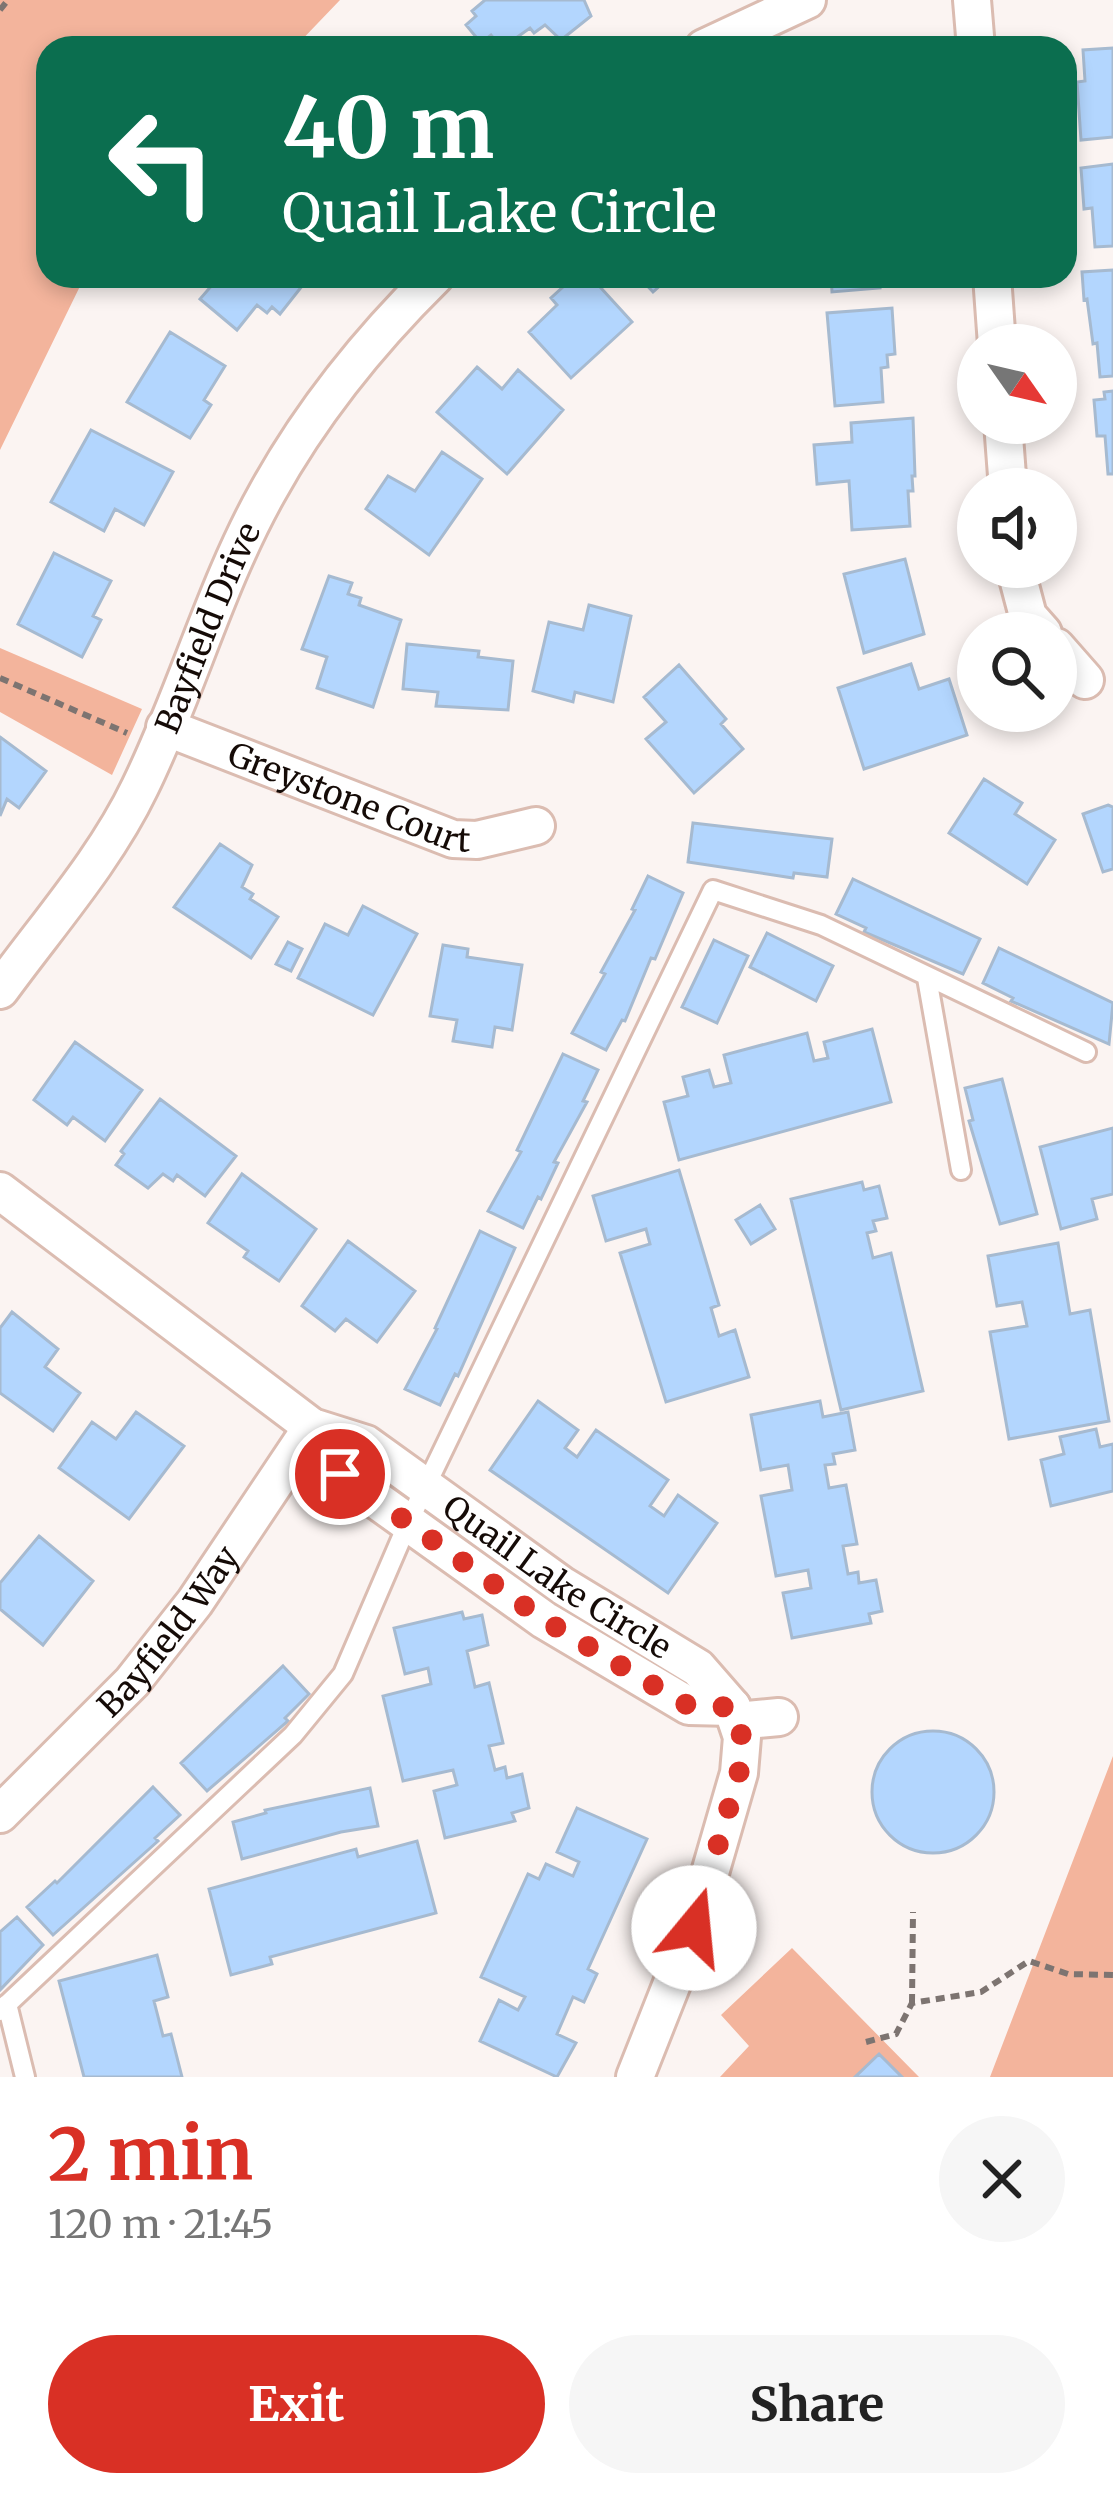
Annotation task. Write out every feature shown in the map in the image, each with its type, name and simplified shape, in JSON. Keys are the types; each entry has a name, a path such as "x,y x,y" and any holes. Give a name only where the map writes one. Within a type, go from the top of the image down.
{"street":[{"path":"730,36 807,0"},
{"path":"972,0 975,36"},
{"name":"Bayfield Drive","path":"0,990 118,829 243,543 291,452 362,355 423,288"},
{"path":"993,288 995,324"},
{"path":"1077,671 1085,680"},
{"name":"Greystone Court","path":"162,737 453,839 477,840 536,826"},
{"name":"Quail Lake Circle","path":"0,1191 312,1427 366,1444 594,1606 698,1667 734,1714"},
{"name":"Quail Lake Circle","path":"312,1427 340,1474 544,1620 689,1706 734,1714"},
{"name":"Bayfield Way","path":"0,1814 90,1728 154,1655 312,1427"},
{"path":"635,2077 694,1928 725,1825 739,1773 742,1737 734,1714 779,1717"}],"lane":[{"path":"25,2077 4,2007 293,1735 343,1674 408,1522 713,890 821,925 1086,1052"},
{"path":"927,978 961,1170"}],"path":[{"path":"0,10 8,0"},
{"path":"0,678 162,737"},
{"path":"866,2042 896,2034 912,2002 914,1912"},
{"path":"912,2002 981,1992 1029,1961 1068,1974 1113,1976"}],"shaded area":[{"path":"0,0 340,0 306,36 36,36 36,288 79,288 0,450"},
{"path":"0,648 142,709 112,775 0,712"},
{"path":"1113,1756 1113,2077 990,2077"},
{"path":"792,1948 919,2077 720,2077 749,2046 721,2015"}],"building":[{"path":"485,0 584,0 591,16 566,36 557,36 545,25 519,36 475,36 466,25 476,16 472,11"},
{"path":"1113,48 1113,137 1081,140 1077,82 1085,81 1083,50"},
{"path":"1113,164 1113,246 1095,247 1092,208 1084,209 1081,168"},
{"path":"1113,270 1113,376 1100,377 1082,272"},
{"path":"210,288 301,288 280,314 272,307 267,313 257,305 237,330 200,299"},
{"path":"562,288 601,288 632,322 571,378 529,332 557,305 551,298"},
{"path":"832,288 880,288 832,292"},
{"path":"892,308 895,354 887,355 888,367 881,368 883,402 835,406 827,313"},
{"path":"170,332 225,366 204,400 211,405 190,438 127,402"},
{"path":"477,367 502,389 518,370 563,410 507,474 437,412"},
{"path":"1113,391 1113,474 1108,474 1105,436 1097,436 1094,400 1105,399 1104,392"},
{"path":"913,418 915,476 913,491 908,491 910,526 852,530 849,481 817,484 814,445 852,442 851,423"},
{"path":"91,430 173,472 144,525 115,509 104,531 51,502"},
{"path":"442,452 482,479 429,555 366,509 388,476 415,491"},
{"path":"54,553 111,581 93,616 101,620 82,657 18,624"},
{"path":"905,559 924,634 864,653 844,574"},
{"path":"329,576 352,583 348,594 361,598 359,605 401,620 373,707 317,688 327,657 302,649"},
{"path":"589,605 631,616 613,702 575,692 573,702 533,691 549,622 583,630"},
{"path":"407,644 479,651 478,657 513,661 508,710 436,706 438,692 403,689"},
{"path":"911,664 919,689 949,679 957,704 957,732 967,735 864,769 838,688"},
{"path":"679,665 726,719 721,724 743,749 694,793 646,739 666,722 644,697"},
{"path":"0,737 46,771 19,808 7,799 0,816"},
{"path":"984,779 1022,803 1015,814 1055,840 1027,884 949,833"},
{"path":"1113,807 1113,869 1103,872 1083,814"},
{"path":"693,823 832,839 827,877 794,873 793,878 688,862"},
{"path":"220,844 252,865 242,887 253,894 250,899 278,917 251,958 174,907"},
{"path":"648,876 683,893 625,1021 606,1050 572,1033 605,974 601,972"},
{"path":"853,879 980,939 963,974 864,932 866,928 836,914"},
{"path":"363,906 417,934 373,1015 298,978 325,924 348,935"},
{"path":"767,933 833,966 816,1001 750,967"},
{"path":"714,940 748,956 717,1023 682,1007"},
{"path":"288,942 302,949 291,971 276,964"},
{"path":"443,945 468,949 467,957 522,965 512,1030 495,1027 492,1047 453,1041 457,1020 430,1016"},
{"path":"999,948 1113,1003 1109,1044 1011,1001 1013,998 983,983"},
{"path":"872,1029 891,1102 679,1160 664,1102 688,1096 683,1077 709,1070 714,1087 731,1083 724,1055 807,1033 814,1061 828,1058 824,1042"},
{"path":"75,1042 142,1090 105,1141 73,1117 67,1125 34,1100"},
{"path":"563,1054 598,1070 541,1199 538,1197 523,1228 488,1211 521,1152 517,1150"},
{"path":"1002,1079 1037,1214 1000,1224 969,1121 973,1120 965,1088"},
{"path":"160,1099 236,1156 205,1196 177,1175 173,1181 163,1174 148,1188 116,1165 124,1154 121,1151"},
{"path":"1113,1128 1113,1194 1092,1199 1097,1219 1061,1229 1040,1147"},
{"path":"679,1170 719,1305 711,1308 719,1336 735,1330 749,1377 666,1402 620,1253 650,1244 646,1229 606,1241 593,1196"},
{"path":"242,1174 316,1229 279,1281 244,1257 248,1251 208,1223"},
{"path":"862,1182 864,1190 879,1186 887,1218 873,1221 876,1231 867,1233 873,1258 891,1253 923,1391 841,1410 791,1199"},
{"path":"760,1205 775,1229 751,1244 736,1220"},
{"path":"480,1231 515,1248 458,1376 455,1374 440,1405 405,1389"},
{"path":"348,1241 415,1291 377,1342 346,1319 335,1331 302,1306"},
{"path":"1058,1243 1070,1314 1090,1310 1109,1421 1009,1439 990,1332 1027,1326 1022,1302 997,1306 988,1256"},
{"path":"12,1312 58,1349 45,1367 80,1393 53,1431 0,1393 0,1328"},
{"path":"538,1401 578,1430 565,1448 577,1457 596,1430 668,1480 650,1506 664,1516 678,1495 717,1523 668,1593 490,1470"},
{"path":"820,1401 823,1417 848,1412 855,1450 833,1454 835,1464 825,1465 829,1488 846,1485 857,1544 843,1546 848,1574 858,1572 859,1583 876,1580 882,1611 869,1614 871,1623 792,1638 783,1593 811,1588 808,1570 776,1576 761,1496 792,1490 788,1465 761,1470 751,1415"},
{"path":"136,1412 184,1446 129,1519 59,1468 92,1422 116,1439"},
{"path":"1096,1429 1100,1447 1113,1444 1113,1491 1051,1506 1041,1460 1064,1454 1060,1437"},
{"path":"39,1536 93,1581 43,1645 0,1609 0,1583"},
{"path":"462,1612 464,1619 482,1615 488,1645 467,1651 475,1687 489,1683 503,1743 489,1746 495,1770 505,1767 507,1778 522,1774 529,1808 512,1813 515,1821 445,1838 434,1791 457,1785 453,1770 403,1781 383,1696 431,1684 428,1668 405,1674 394,1628"},
{"path":"283,1666 309,1694 285,1718 288,1721 207,1791 181,1763"},
{"path":"933,1731 956,1736 976,1749 989,1769 994,1792 989,1815 976,1835 956,1848 933,1853 910,1848 890,1835 877,1815 872,1792 877,1769 890,1749 910,1736"},
{"path":"153,1787 180,1815 155,1838 158,1841 53,1935 27,1907"},
{"path":"370,1788 378,1826 242,1859 233,1822 265,1810"},
{"path":"577,1808 647,1839 588,1969 597,1974 584,2002 573,1997 557,2034 576,2043 557,2077 480,2041 499,2000 518,2010 525,1997 481,1977 528,1874 539,1879 546,1864 573,1876 579,1862 557,1852"},
{"path":"417,1841 436,1913 270,1957 272,1964 231,1975 209,1889 356,1849 358,1857"},
{"path":"17,1917 43,1945 0,1990 0,1932"},
{"path":"157,1955 168,1997 154,2001 163,2036 171,2034 182,2077 84,2077 59,1981"},
{"path":"879,2054 902,2077 855,2077"}],"route":[{"path":"340,1474 544,1620 653,1685 689,1706 732,1707 742,1737 739,1773 694,1928"}]}
